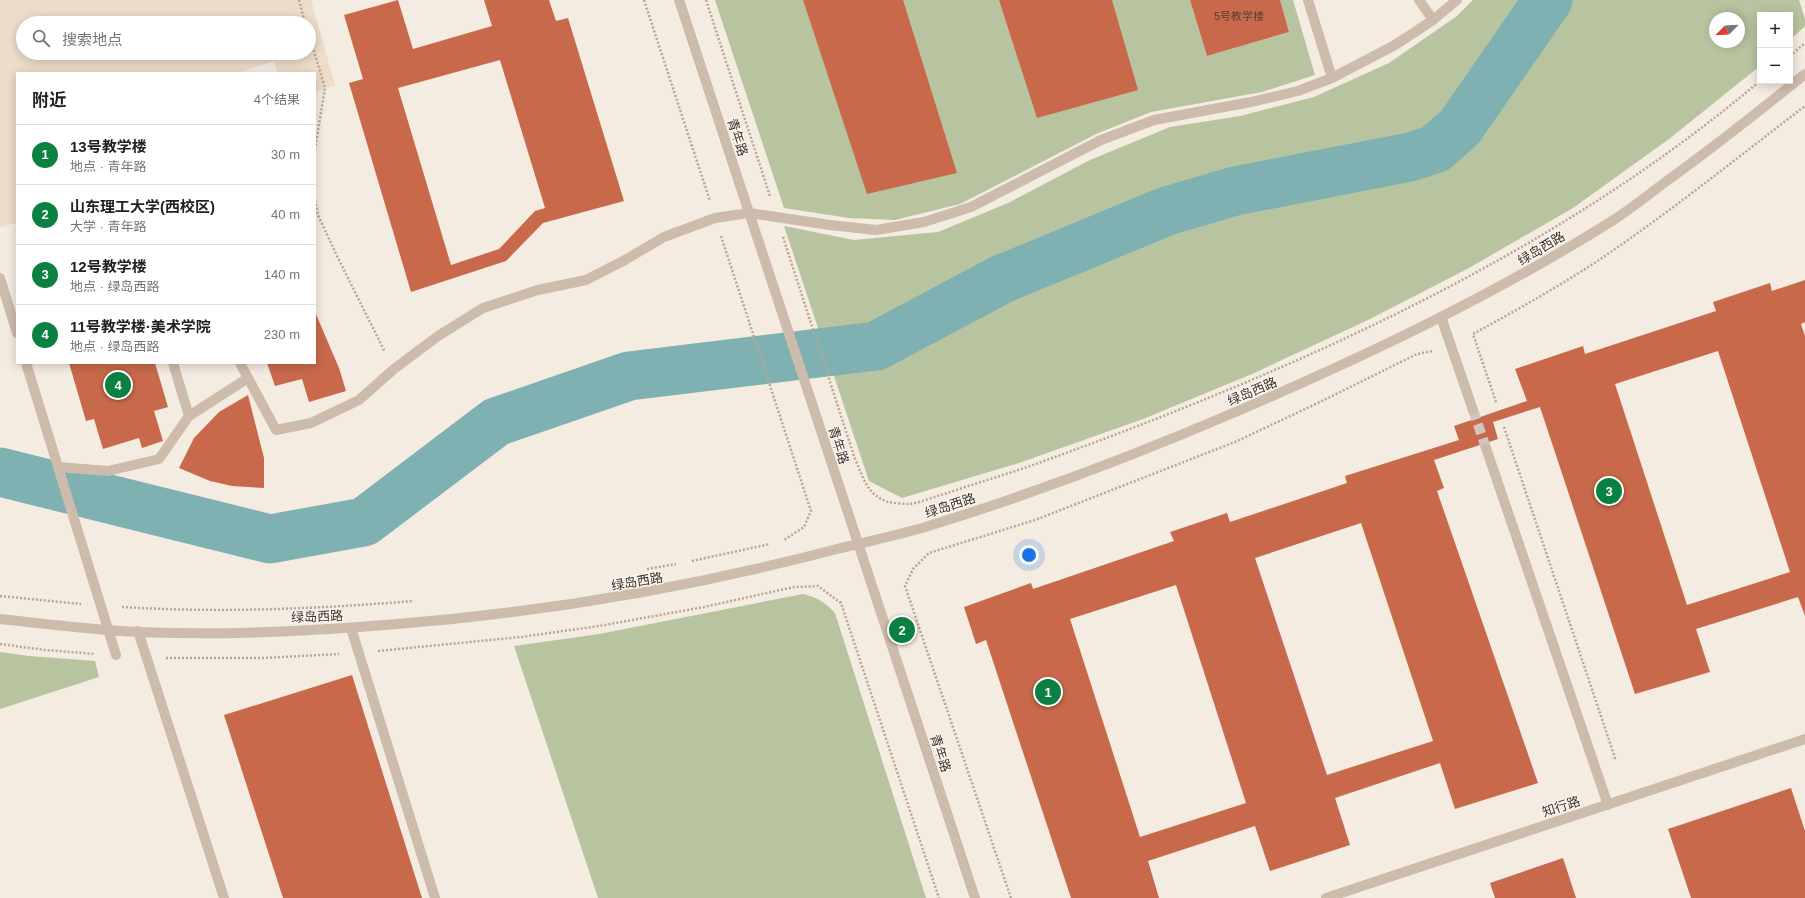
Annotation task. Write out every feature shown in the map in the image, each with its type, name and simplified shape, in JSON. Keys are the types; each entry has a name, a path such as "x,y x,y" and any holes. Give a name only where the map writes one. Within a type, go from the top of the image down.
{"street":[{"name":"青年路","path":"679,0 975,898"},
{"path":"1308,0 1332,78"},
{"path":"1419,0 1433,20"},
{"path":"241,364 276,430 311,423 359,400 394,369 438,336 483,308 538,290 586,280 625,260 664,237 715,218 749,213 876,230 924,222 971,207 1101,140 1154,120 1251,102 1298,91 1332,78 1395,45 1433,20 1457,0"},
{"name":"绿岛西路","path":"0,619 108,630 226,632 350,628 455,620 572,605 675,588 782,564 919,528 1044,487 1180,436 1296,386 1519,277 1617,218 1741,127 1805,74"},
{"path":"0,278 16,330"},
{"path":"1441,316 1473,410"},
{"path":"26,364 116,656"},
{"path":"173,364 190,416"},
{"path":"58,467 108,471 159,459 190,416 248,378"},
{"path":"1486,448 1608,805"},
{"path":"350,628 435,898"},
{"path":"138,631 224,898"},
{"name":"知行路","path":"1327,898 1805,740"}],"path":[{"path":"299,0 304,16"},
{"path":"644,0 811,510 804,527 787,540 779,542"},
{"path":"706,0 855,459 869,490 889,502 911,504 1010,473 1086,446 1184,408 1272,371 1372,326 1469,276 1534,240 1604,196 1679,144 1757,83"},
{"path":"1793,53 1805,43"},
{"path":"316,58 325,88 316,143"},
{"path":"1496,402 1473,334 1519,309 1598,261 1667,212 1805,106"},
{"path":"316,205 318,215 336,256 394,369"},
{"path":"1011,898 905,586 912,569 929,553 1035,520 1235,442 1417,354 1433,350 1436,356"},
{"path":"1504,427 1615,758"},
{"path":"689,561 772,543"},
{"path":"645,570 682,563"},
{"path":"146,657 190,659 263,658 358,652 521,637 599,626 704,607 794,587 818,586 841,603 939,898"},
{"path":"0,596 101,606 180,611 274,610 416,601"},
{"path":"0,644 45,650 116,656"}],"green space":[{"path":"715,0 1190,0 1207,56 1289,32 1280,0 1293,0 1315,75 1262,92 1151,112 1096,134 960,204 895,220 849,218 784,208"},
{"path":"1473,0 1799,0 1805,19 1805,26 1793,37 1793,12 1757,12 1757,68 1669,139 1573,208 1469,268 1368,320 1252,374 1143,419 1019,463 902,498 869,481 784,226 854,240 938,232 1008,203 1090,160 1170,127 1240,116 1314,97 1389,63 1457,16"},
{"path":"803,594 821,601 835,613 926,898 598,898 514,646 599,634"},
{"path":"0,652 29,656 95,661 99,677 0,709"}],"shaded area":[{"path":"0,0 311,0 316,16 16,16 16,60 316,60 316,18 335,85 316,92 316,72 278,72 274,61 240,72 16,72 16,223 0,227"}],"building":[{"path":"398,0 413,49 492,26 484,0 549,0 556,21 568,18 624,201 543,223 506,261 411,292 349,83 363,79 344,15","holes":["500,60 545,208 535,211 499,249 451,265 398,88"]},
{"path":"803,0 903,0 957,173 867,194"},
{"path":"999,0 1112,0 1138,90 1037,118"},
{"path":"1190,0 1280,0 1289,32 1207,56"},
{"path":"1805,280 1805,322 1801,324 1805,336 1805,616 1798,597 1696,629 1710,672 1635,694 1540,407 1493,422 1498,439 1434,460 1444,488 1437,491 1538,783 1455,809 1440,763 1335,798 1350,845 1270,871 1255,826 1148,861 1159,898 1071,898 986,640 976,644 964,607 1031,583 1033,589 1174,541 1170,532 1227,513 1230,522 1347,483 1345,476 1459,440 1454,426 1527,401 1515,369 1583,346 1585,354 1716,311 1713,302 1770,283 1772,291","holes":["1718,351 1790,572 1687,605 1615,384","1361,523 1433,741 1327,775 1255,558","1176,585 1246,803 1140,837 1070,619"]},
{"path":"316,314 339,368 346,391 309,402 302,379 275,386 267,364 316,364"},
{"path":"69,364 155,364 168,407 154,411 163,441 142,448 139,438 103,449 94,419 86,421"},
{"path":"248,395 264,458 264,488 232,486 210,481 179,468 194,438 219,412"},
{"path":"352,675 422,898 283,898 224,715"},
{"path":"1791,788 1805,831 1805,898 1691,898 1668,829"},
{"path":"1563,858 1576,898 1495,898 1490,883"}],"waterway":[{"path":"0,472 270,539 364,522 496,422 629,376 876,346 1002,279 1167,211 1235,191 1410,157 1435,149 1460,127 1548,0"}],"tunnel":[{"path":"1473,410 1486,448"}],"place":[{"name":"11号教学楼·美术学院","path":"118,385"},
{"name":"12号教学楼","path":"1609,491"},
{"name":"山东理工大学(西校区)","path":"902,630"},
{"name":"13号教学楼","path":"1048,692"}]}
